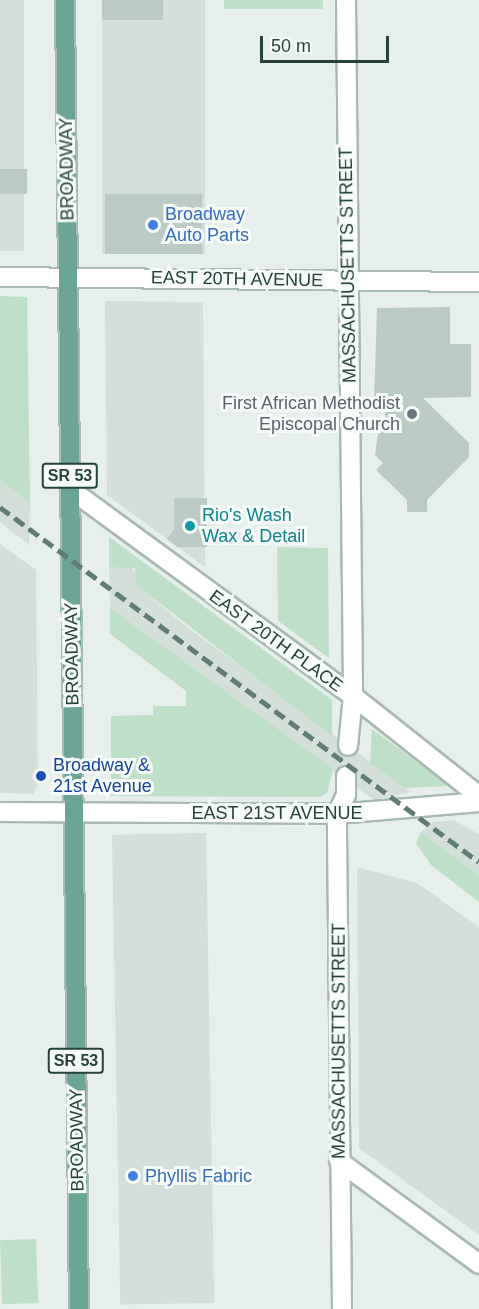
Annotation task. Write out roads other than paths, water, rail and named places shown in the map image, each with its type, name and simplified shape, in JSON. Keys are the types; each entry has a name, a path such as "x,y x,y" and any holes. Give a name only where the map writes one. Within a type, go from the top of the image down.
{"main road":[{"name":"BROADWAY","path":"64,0 79,1309"}],"street":[{"name":"MASSACHUSETTS STREET","path":"346,0 353,696 348,746"},
{"name":"EAST 20TH AVENUE","path":"0,277 479,282"},
{"name":"EAST 20TH PLACE","path":"70,489 353,696 479,795"},
{"name":"MASSACHUSETTS STREET","path":"342,1309 337,814 346,795 346,776"},
{"name":"EAST 21ST AVENUE","path":"0,812 337,814 479,802"},
{"path":"339,1161 479,1264"}],"railway":[{"path":"0,507 479,862"}],"place":[{"name":"Broadway Auto Parts","path":"153,225"},
{"name":"First African Methodist Episcopal Church","path":"412,414"},
{"name":"Rio's Wash Wax & Detail","path":"190,526"},
{"name":"Broadway & 21st Avenue","path":"41,776"},
{"name":"Phyllis Fabric","path":"133,1176"}]}
